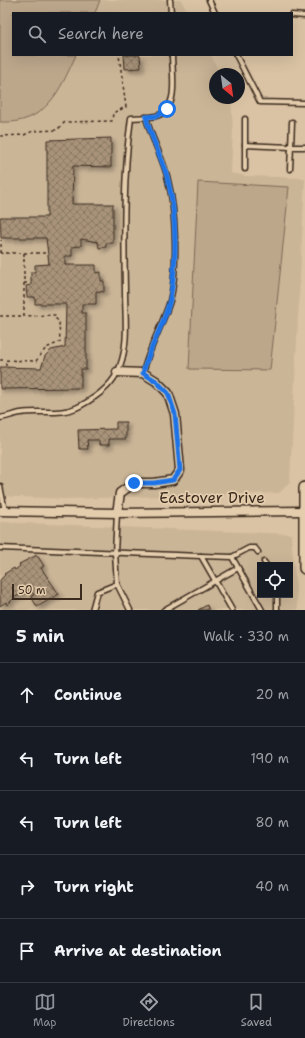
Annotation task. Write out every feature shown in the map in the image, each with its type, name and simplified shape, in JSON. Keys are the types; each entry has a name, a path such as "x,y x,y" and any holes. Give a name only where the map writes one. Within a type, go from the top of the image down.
{"street":[{"path":"117,372 143,373 156,381 168,393 175,414 180,470 173,480 154,483 134,483 120,493 117,512"},
{"path":"305,488 305,568"},
{"name":"Eastover Drive","path":"3,511 304,511"}],"lane":[{"path":"170,0 172,12"},
{"path":"209,0 215,12"},
{"path":"293,15 305,16"},
{"path":"0,418 21,413 60,412 79,407 99,395 112,382 117,372 126,340 125,291 127,147 131,118 157,116 167,109 172,100 172,56"},
{"path":"237,56 260,102 305,103"},
{"path":"143,373 146,358 170,300 174,275 174,224 168,179 150,134 146,117"},
{"path":"245,119 245,169"},
{"path":"290,169 292,122"},
{"path":"245,145 305,147"},
{"path":"0,486 3,511"},
{"path":"117,512 114,553 117,584 130,610"},
{"path":"0,548 232,557 249,548 256,548 258,552"},
{"path":"201,556 232,610"},
{"path":"232,557 262,610"},
{"path":"164,610 238,568"},
{"path":"92,610 97,592 117,584"},
{"path":"277,598 278,610"}],"path":[{"path":"0,136 24,135 33,131 57,130 65,122 112,121 113,113 126,106 120,56"},
{"path":"1,240 0,253 46,253"},
{"path":"23,316 24,253"},
{"path":"24,283 30,283"},
{"path":"0,316 55,315 59,323 60,342 46,348 36,361 0,360"},
{"path":"59,323 64,322"},
{"path":"6,360 6,366"}],"shaded area":[{"path":"0,0 181,0 187,12 12,12 12,56 211,56 217,68 209,68 209,104 231,104 233,129 231,173 246,176 305,178 290,482 279,493 64,499 0,496"},
{"path":"0,0 100,0 95,12 12,12 12,56 76,56 57,92 49,103 40,111 29,118 0,122"},
{"path":"198,182 289,187 270,370 189,369"},
{"path":"0,522 291,534 298,610 0,610"}],"building":[{"path":"124,56 140,56 141,68 125,69"},
{"path":"111,138 111,167 73,166 72,204 113,204 113,243 106,243 106,247 99,248 98,242 81,239 81,246 72,247 72,256 65,256 65,265 96,265 96,273 101,272 101,281 104,281 104,292 96,291 96,304 82,304 82,313 86,313 86,369 81,369 81,388 0,389 0,367 41,368 45,356 51,350 65,347 66,304 35,304 35,297 27,297 26,286 31,285 31,272 35,272 35,265 49,264 46,238 1,238 0,217 47,217 47,140"},
{"path":"116,422 126,422 126,439 109,439 109,445 99,445 99,440 87,440 88,449 79,449 78,430 116,429"},
{"path":"37,555 44,566 41,568 59,594 37,607 31,596 34,595 32,592 30,594 27,589 29,587 27,585 24,587 27,592 15,597 7,605 6,602 0,606 0,580 5,575 4,574 14,568 15,570 20,566 19,564"},
{"path":"207,605 209,610 198,610"}],"route":[{"path":"134,483 154,483 173,480 180,470 175,414 168,393 156,381 143,373 146,358 170,300 174,275 174,224 168,179 150,134 146,117 157,116 167,109"}]}
